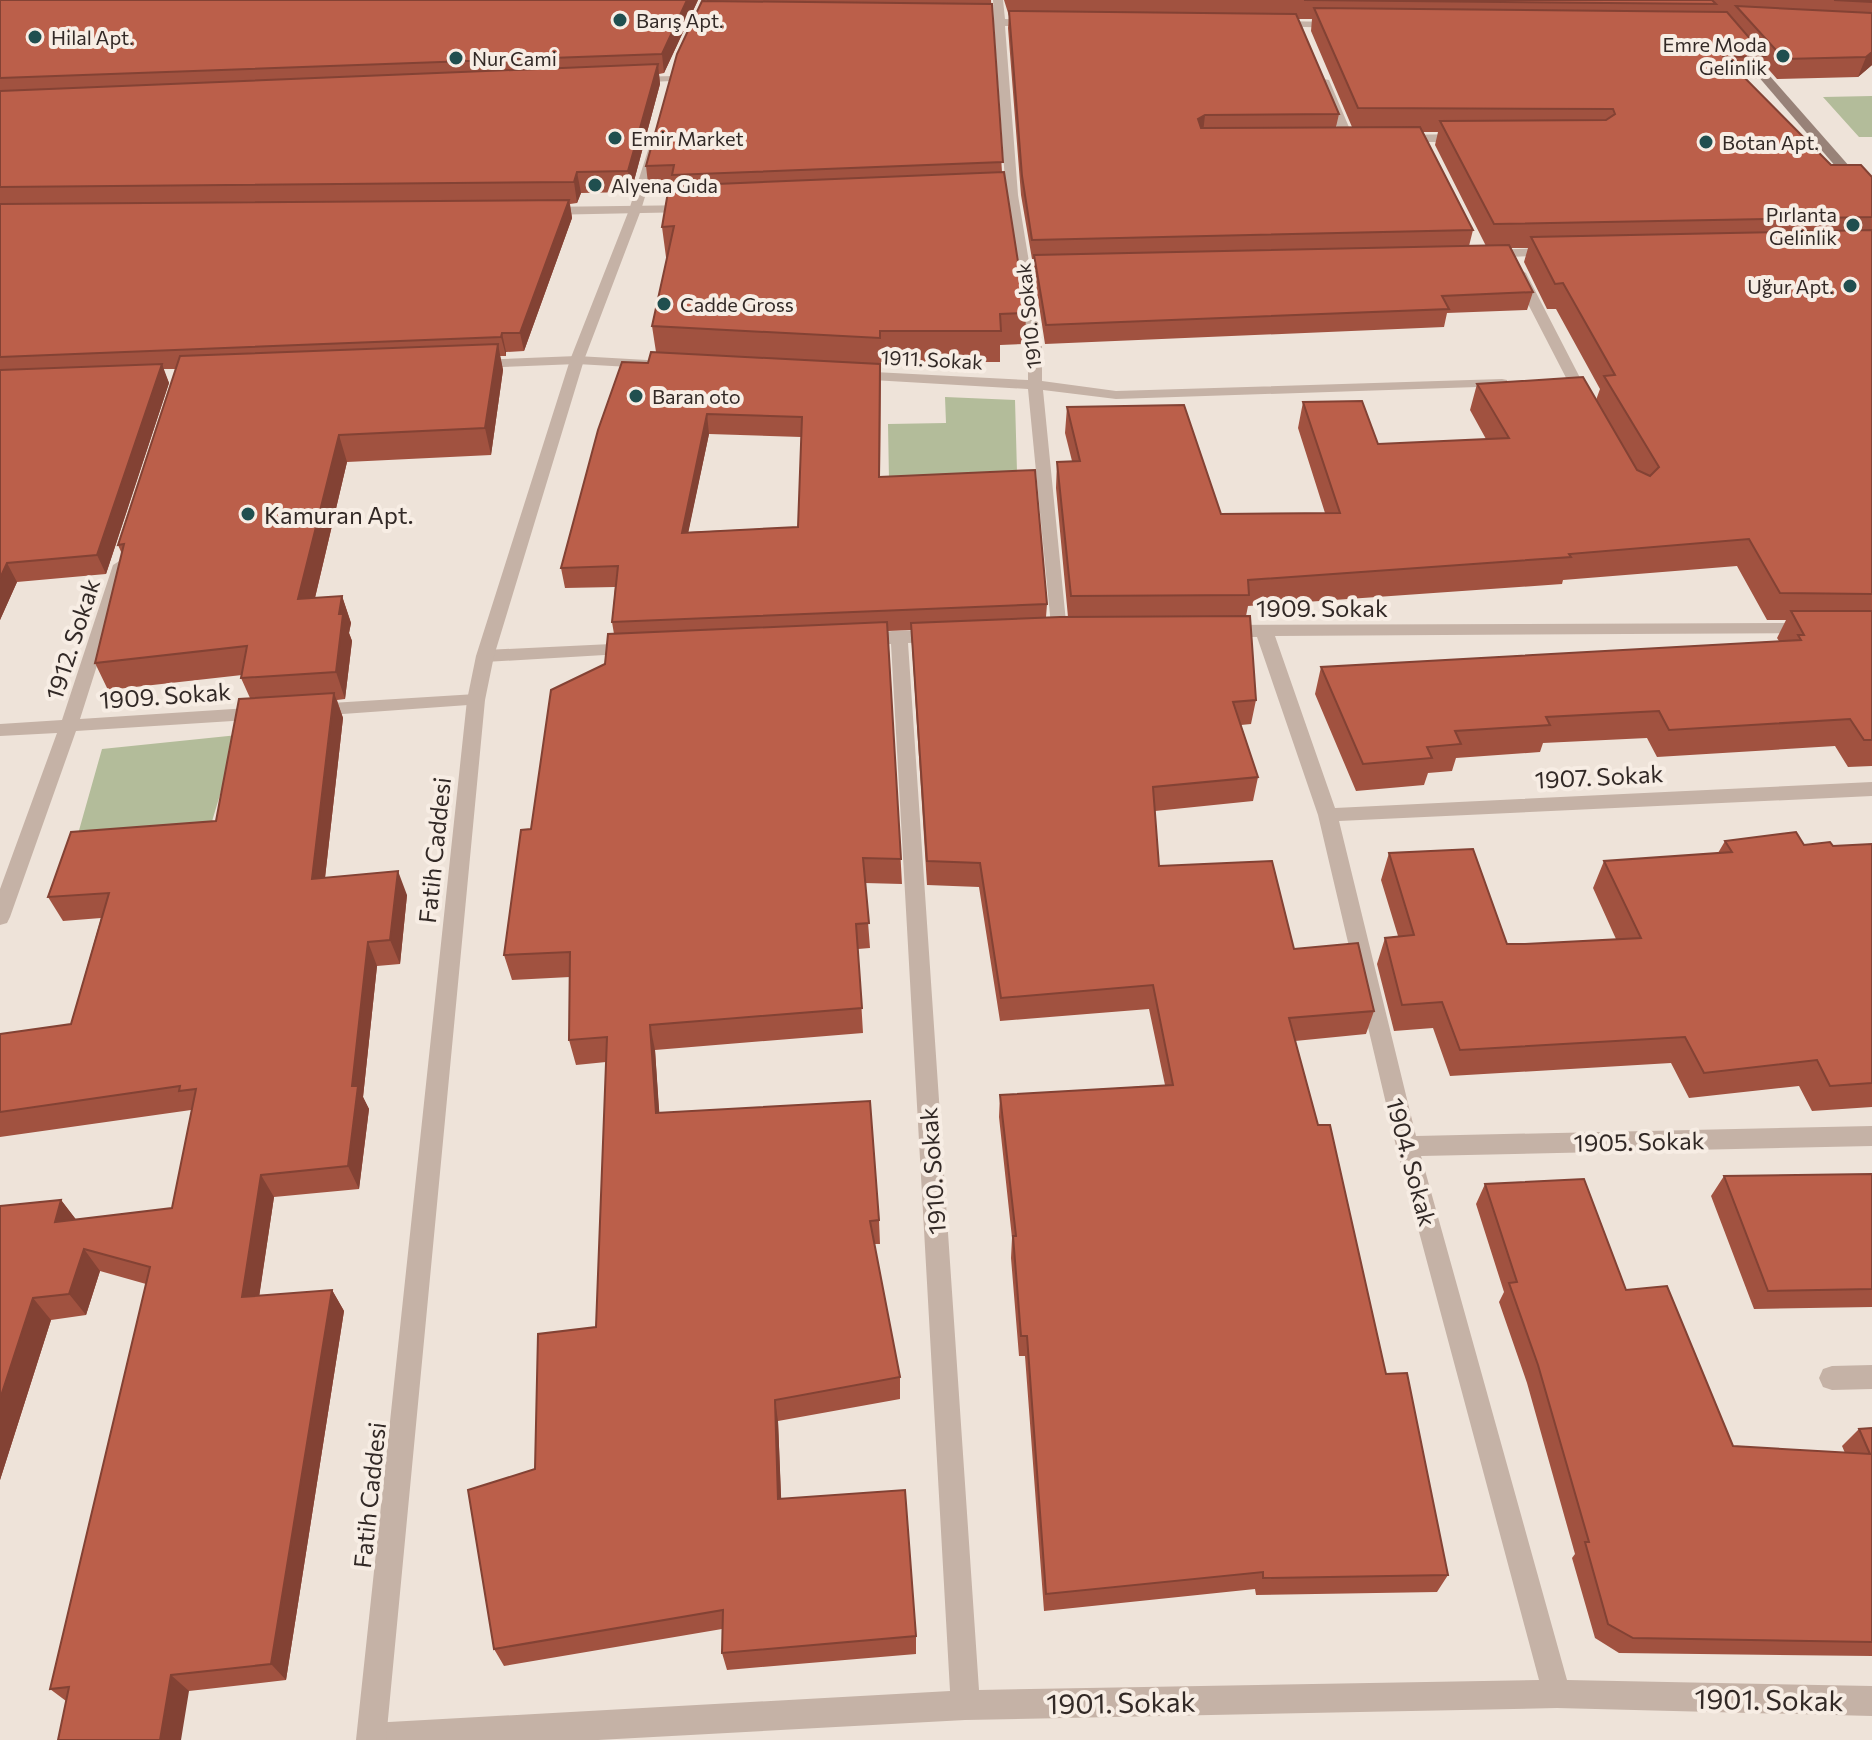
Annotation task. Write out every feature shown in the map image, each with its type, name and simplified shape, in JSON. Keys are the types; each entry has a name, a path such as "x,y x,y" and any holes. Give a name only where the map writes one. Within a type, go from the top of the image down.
{"main road":[{"path":"1733,40 1872,200"}],"street":[{"name":"1910. Sokak","path":"998,0 1012,195 1035,346 1035,385 1058,632"},
{"path":"953,22 1048,23"},
{"path":"1267,24 1346,25"},
{"path":"1299,24 1305,38"},
{"path":"665,104 671,78 682,54"},
{"path":"1317,66 1348,139"},
{"path":"623,80 671,78"},
{"name":"Fatih Caddesi","path":"371,1739 476,700 485,656 577,360 635,210 659,129"},
{"path":"1378,139 1426,145 1482,138"},
{"path":"1333,139 1363,139"},
{"path":"1852,178 1872,178"},
{"path":"996,195 1012,195"},
{"path":"524,211 713,207"},
{"path":"1464,254 1476,247 1509,253 1572,252"},
{"path":"1509,253 1565,381 1595,419"},
{"path":"1023,266 1070,265"},
{"path":"466,364 577,360 656,364"},
{"name":"1911. Sokak","path":"845,375 1035,385 1116,395 1526,382"},
{"name":"1912. Sokak","path":"0,917 69,725 126,550"},
{"name":"1909. Sokak","path":"1201,632 1824,629"},
{"name":"1904. Sokak","path":"1264,631 1328,815 1407,1146 1557,1694"},
{"path":"851,639 946,636"},
{"name":"1910. Sokak","path":"899,637 965,1705"},
{"path":"485,656 644,649"},
{"name":"1909. Sokak","path":"0,730 476,700"},
{"name":"1907. Sokak","path":"1328,815 1872,789"},
{"name":"1905. Sokak","path":"1407,1146 1872,1136"},
{"path":"1832,1378 1872,1377"},
{"name":"1901. Sokak","path":"371,1739 965,1705 1557,1694 1872,1701"}],"green space":[{"path":"1872,96 1872,137 1859,137 1823,97"},
{"path":"945,397 1015,400 1017,472 889,480 888,424 946,423"},
{"path":"238,735 210,828 76,841 102,749"}],"building":[{"path":"0,0 687,0 662,54 0,78"},
{"path":"1304,0 1712,0 1716,4"},
{"path":"702,1 992,4 1003,162 672,175 674,165 646,166 677,54"},
{"path":"1736,6 1872,13 1872,52 1866,57 1784,59"},
{"path":"1314,8 1727,12 1765,56 1724,57 1831,165 1861,165 1872,177 1872,217 1494,224 1440,121 1606,120 1615,114 1613,109 1358,108"},
{"path":"1009,11 1296,14 1339,114 1205,115 1198,119 1201,128 1420,127 1473,230 1032,240 1022,176"},
{"path":"658,64 628,171 577,172 574,182 0,187 0,91"},
{"path":"1004,172 1026,313 1000,314 1001,331 880,331 880,338 652,326 674,226 662,227 669,186"},
{"path":"569,200 520,333 502,333 501,337 0,357 0,204"},
{"path":"1872,230 1872,594 1780,593 1749,539 1569,554 1571,557 1248,580 1249,595 1071,596 1057,462 1080,461 1067,407 1184,405 1221,514 1340,513 1303,402 1362,401 1378,444 1509,438 1477,384 1583,377 1637,470 1650,476 1659,467 1604,376 1615,375 1563,283 1555,284 1531,237"},
{"path":"1509,245 1533,292 1442,296 1449,309 1046,325 1034,255"},
{"path":"498,344 485,428 339,435 298,599 342,596 339,614 343,614 336,672 241,678 247,646 95,663 124,544 118,545 180,356"},
{"path":"651,352 880,364 879,477 1035,470 1047,604 612,622 618,566 561,568 598,430 622,362 648,363","holes":["707,414 802,417 798,527 682,533"]},
{"path":"162,364 97,555 7,563 0,578 0,370"},
{"path":"1791,611 1872,611 1872,740 1864,740 1850,719 1669,730 1659,711 1546,717 1550,725 1455,731 1461,744 1427,747 1432,758 1363,764 1321,667 1801,640 1798,635 1804,635"},
{"path":"1250,616 1256,700 1233,702 1258,777 1153,787 1159,866 1272,861 1294,949 1358,943 1374,1011 1289,1018 1318,1125 1330,1125 1386,1374 1407,1373 1448,1575 1263,1578 1263,1572 1046,1594 1027,1336 1021,1336 1013,1236 1016,1236 1000,1095 1173,1085 1153,985 1001,998 980,863 927,861 911,623 1060,617"},
{"path":"887,622 901,859 863,858 869,923 856,924 862,1008 650,1025 656,1113 870,1101 879,1220 870,1221 900,1377 775,1400 778,1499 905,1490 916,1636 722,1653 723,1610 494,1649 468,1490 535,1469 538,1334 596,1327 607,1037 569,1040 570,952 504,955 521,830 531,829 551,690 605,664 608,634"},
{"path":"334,693 312,879 398,871 390,940 368,942 352,1086 358,1086 348,1166 261,1175 242,1297 332,1290 271,1664 171,1675 160,1740 58,1740 69,1687 50,1689 150,1267 84,1249 69,1294 33,1298 0,1399 0,1206 61,1200 55,1222 172,1208 196,1089 179,1091 180,1086 0,1112 0,1034 71,1024 109,893 48,897 71,832 216,821 239,699"},
{"path":"1796,832 1804,845 1830,842 1833,846 1872,844 1872,1083 1830,1086 1817,1060 1704,1073 1685,1037 1460,1050 1442,1002 1402,1005 1385,938 1414,935 1389,853 1473,849 1507,944 1525,944 1641,938 1604,861 1732,852 1725,841"},
{"path":"1872,1174 1872,1289 1768,1291 1724,1176"},
{"path":"1584,1179 1626,1290 1667,1286 1733,1446 1870,1454 1859,1429 1872,1428 1872,1642 1633,1638 1608,1624 1585,1542 1589,1542 1538,1365 1509,1283 1517,1282 1485,1184"}],"place":[{"name":"Barış Apt.","path":"620,20"},
{"name":"Hilal Apt.","path":"35,37"},
{"name":"Emre Moda Gelinlik","path":"1783,56"},
{"name":"Nur Cami","path":"456,58"},
{"name":"Emir Market","path":"615,138"},
{"name":"Botan Apt.","path":"1706,142"},
{"name":"Alyena Gıda","path":"595,185"},
{"name":"Pırlanta Gelinlik","path":"1853,225"},
{"name":"Uğur Apt.","path":"1850,286"},
{"name":"Cadde Gross","path":"664,304"},
{"name":"Baran oto","path":"636,396"},
{"name":"Kamuran Apt.","path":"248,514"}]}
